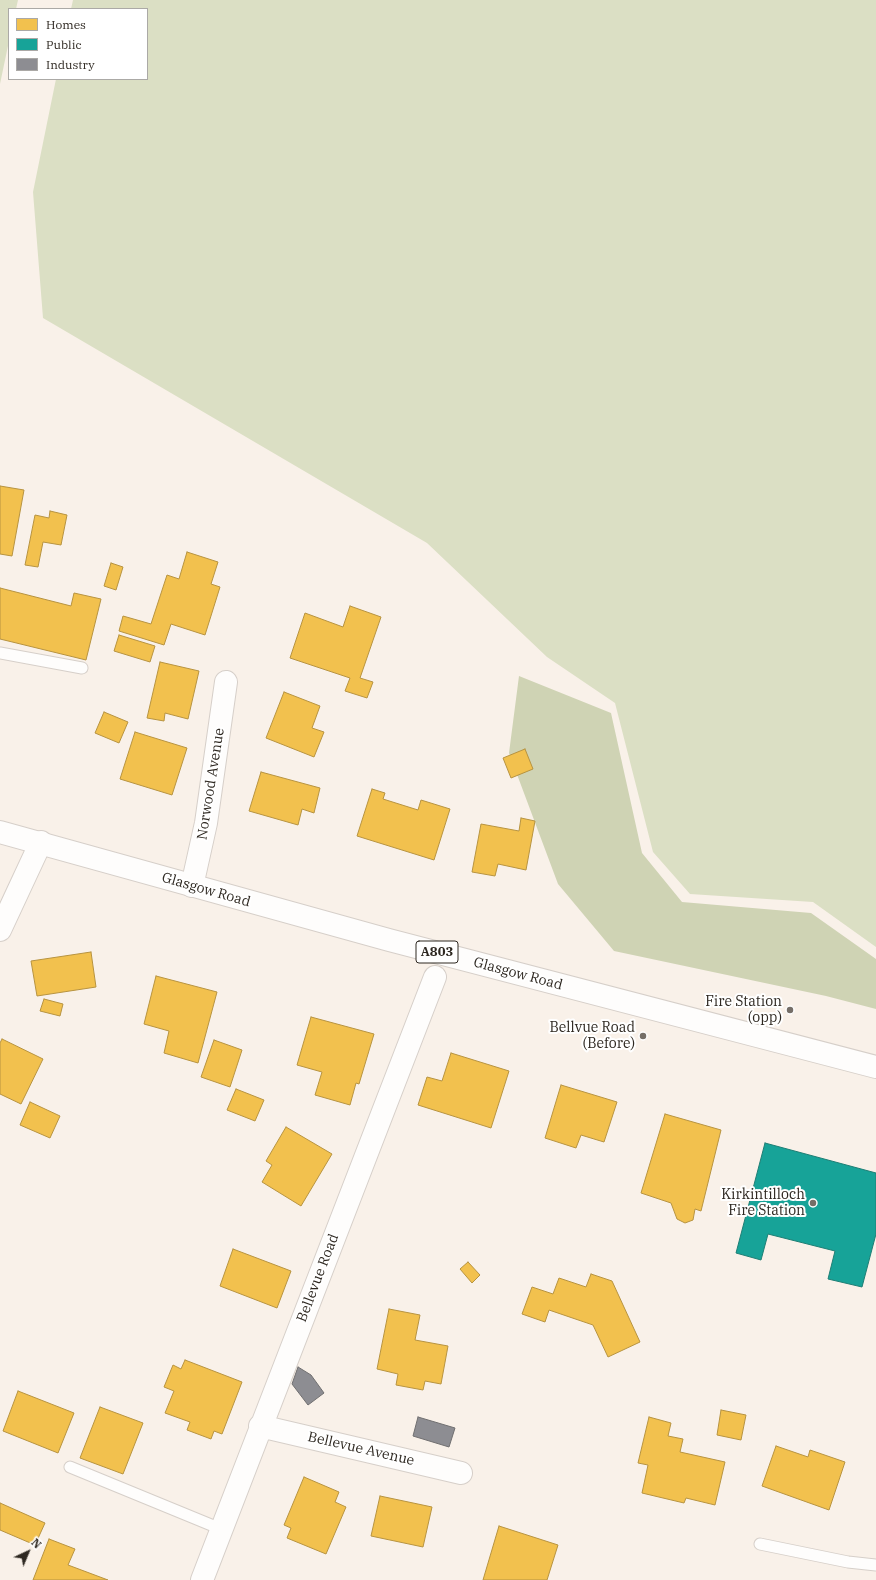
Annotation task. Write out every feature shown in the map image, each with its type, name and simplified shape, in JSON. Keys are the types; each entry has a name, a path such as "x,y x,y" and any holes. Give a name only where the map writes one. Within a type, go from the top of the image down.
{"street":[{"name":"Norwood Avenue","path":"192,886 206,823 226,682"},
{"name":"Glasgow Road","path":"0,832 41,842 192,886 484,965 876,1067"},
{"path":"0,930 41,842"},
{"name":"Bellevue Road","path":"202,1580 260,1426 435,978"},
{"name":"Bellevue Avenue","path":"260,1426 461,1473"}],"lane":[{"path":"0,653 82,668"},
{"path":"70,1467 221,1529"},
{"path":"760,1544 848,1562 876,1565"}],"green space":[{"path":"0,0 18,0 16,8 8,8 8,46 0,84"},
{"path":"73,0 876,0 876,947 813,902 690,894 653,852 615,703 547,657 427,543 43,318 33,192 56,80 148,80 148,8 71,8"},
{"path":"519,676 611,713 642,853 682,902 811,913 876,959 876,1009 826,996 614,951 558,884 509,753"}],"building: Homes":[{"path":"0,486 24,490 12,556 0,554"},
{"path":"50,511 67,515 61,545 43,542 38,567 25,565 35,515 49,518"},
{"path":"187,552 218,562 211,584 220,587 205,635 171,624 164,645 119,631 123,616 151,624 167,575 179,579"},
{"path":"111,563 123,567 116,590 104,586"},
{"path":"0,588 71,606 74,593 101,599 86,660 0,639"},
{"path":"350,606 381,617 360,678 373,682 367,698 345,691 350,678 290,658 305,613 343,627"},
{"path":"119,635 155,646 150,662 114,651"},
{"path":"160,662 199,671 188,719 165,713 164,721 147,718"},
{"path":"284,692 320,706 312,728 324,732 314,757 266,738"},
{"path":"104,712 128,722 119,743 95,733"},
{"path":"135,732 187,748 172,795 120,779"},
{"path":"525,749 533,769 511,778 503,758"},
{"path":"261,772 320,788 314,813 302,809 298,825 249,811"},
{"path":"372,789 385,793 383,799 418,810 421,800 450,809 434,860 357,836"},
{"path":"521,818 535,821 526,870 498,864 495,876 472,872 481,824 519,831"},
{"path":"91,952 96,987 37,996 31,961"},
{"path":"156,976 217,992 198,1063 164,1053 169,1031 144,1024"},
{"path":"44,999 63,1004 60,1016 40,1011"},
{"path":"311,1017 374,1034 359,1084 356,1083 350,1105 315,1095 322,1072 297,1065"},
{"path":"2,1039 43,1059 21,1104 0,1094 0,1043"},
{"path":"214,1040 242,1050 230,1087 201,1077"},
{"path":"451,1053 509,1071 491,1128 418,1105 427,1077 442,1081"},
{"path":"561,1085 617,1102 604,1142 581,1135 576,1148 545,1138"},
{"path":"236,1089 264,1100 255,1121 227,1110"},
{"path":"30,1102 60,1116 50,1138 20,1125"},
{"path":"665,1114 721,1130 701,1211 695,1209 693,1220 685,1223 677,1219 671,1203 641,1193"},
{"path":"286,1127 332,1154 301,1206 262,1182 272,1165 266,1161"},
{"path":"233,1249 291,1271 277,1308 220,1286"},
{"path":"468,1262 480,1275 472,1283 460,1269"},
{"path":"591,1274 612,1281 640,1342 608,1357 593,1325 549,1310 545,1322 522,1314 532,1287 553,1294 559,1278 586,1287"},
{"path":"389,1309 420,1315 415,1340 448,1346 441,1384 425,1381 423,1390 396,1385 398,1374 377,1369"},
{"path":"185,1360 242,1382 222,1434 214,1431 211,1439 187,1430 190,1422 165,1413 174,1391 164,1387 173,1365 181,1369"},
{"path":"18,1391 74,1413 58,1453 3,1431"},
{"path":"100,1407 143,1423 123,1474 80,1458"},
{"path":"721,1410 746,1415 741,1440 717,1435"},
{"path":"649,1417 671,1423 668,1436 683,1439 680,1452 725,1462 715,1505 686,1498 684,1503 642,1493 648,1465 638,1463"},
{"path":"776,1446 808,1457 810,1450 845,1462 829,1510 762,1486"},
{"path":"304,1477 339,1492 335,1502 346,1507 326,1554 287,1538 291,1528 284,1525"},
{"path":"380,1496 432,1507 423,1547 371,1536"},
{"path":"0,1503 45,1523 35,1545 0,1530"},
{"path":"499,1526 558,1545 547,1580 483,1580"},
{"path":"49,1539 75,1549 68,1565 108,1580 33,1580"}],"building: Public":[{"name":"Kirkintilloch Fire Station","path":"765,1143 876,1173 876,1234 862,1287 828,1279 835,1251 768,1234 761,1260 736,1253"}],"building: Industry":[{"path":"298,1367 311,1375 324,1393 308,1405 292,1384"},
{"path":"418,1417 455,1428 449,1447 413,1436"}],"place":[{"name":"Fire Station (opp)","path":"790,1010"},
{"name":"Bellvue Road (Before)","path":"643,1036"},
{"name":"Kirkintilloch Fire Station","path":"813,1203"}]}
